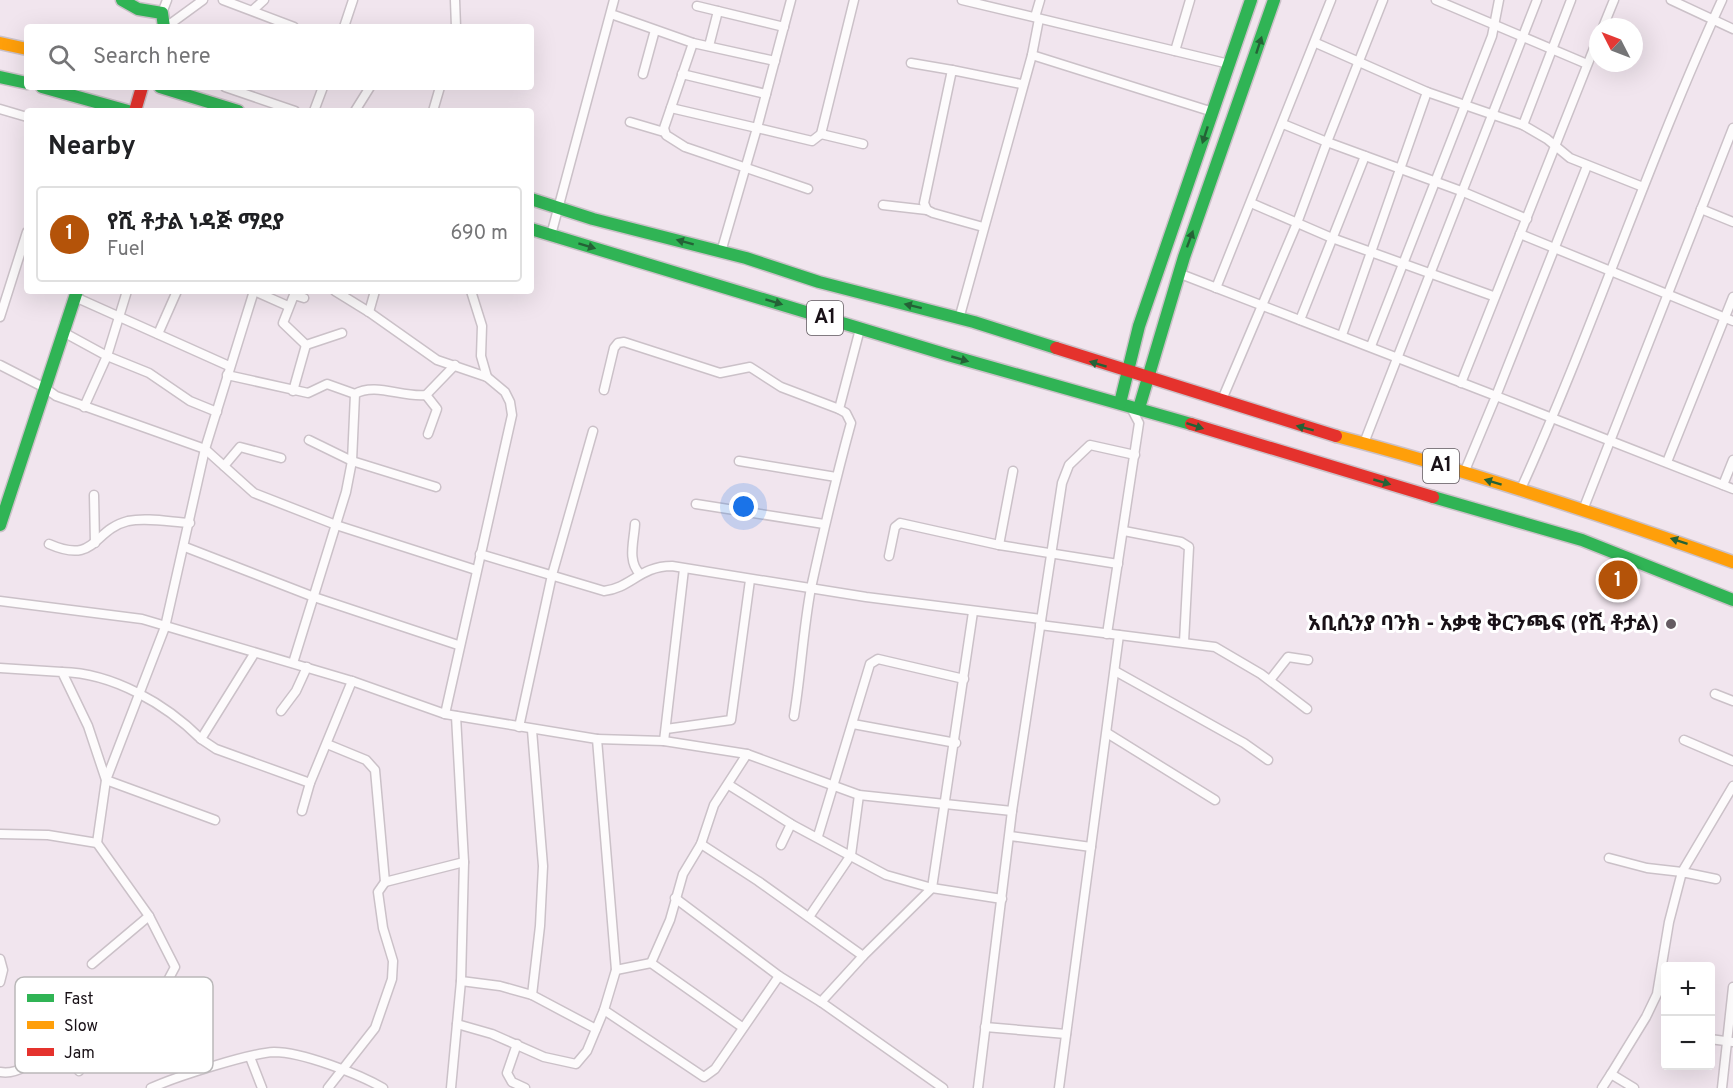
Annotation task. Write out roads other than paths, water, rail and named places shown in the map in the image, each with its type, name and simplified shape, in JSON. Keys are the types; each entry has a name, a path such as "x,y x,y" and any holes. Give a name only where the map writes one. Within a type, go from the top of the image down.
{"main road":[{"path":"122,0 138,9 162,13 164,24"},
{"path":"1130,405 1128,373 1138,326 1251,0"},
{"path":"1130,405 1146,379 1178,273 1274,0"},
{"path":"0,43 24,48"},
{"path":"0,77 24,82"},
{"path":"53,90 117,108"},
{"path":"136,108 141,90"},
{"path":"170,90 228,108"},
{"name":"A1","path":"534,200 819,282 958,319 1221,402 1583,510 1691,545 1733,562"},
{"name":"A1","path":"534,230 860,329 1130,405 1284,454 1582,540 1731,599"},
{"path":"0,525 4,493 45,387 76,294"}],"street":[{"path":"162,13 166,0"},
{"path":"169,24 203,0"},
{"path":"223,0 287,24"},
{"path":"253,10 264,0"},
{"path":"345,24 353,0"},
{"path":"454,0 456,24"},
{"path":"551,235 614,0"},
{"path":"721,252 791,0"},
{"path":"671,108 812,141 821,134 854,0"},
{"path":"965,0 1229,64"},
{"path":"958,319 1021,84 1032,55 1040,0"},
{"path":"1175,51 1190,0"},
{"path":"1216,288 1316,43 1331,0"},
{"path":"1221,402 1297,224 1383,0"},
{"path":"1436,0 1493,22 1587,64"},
{"path":"1371,346 1492,36 1499,0"},
{"path":"1364,443 1537,0"},
{"path":"1523,126 1571,0"},
{"path":"1607,18 1614,0"},
{"path":"1671,0 1733,29"},
{"path":"1520,491 1553,418 1686,75 1722,0"},
{"path":"697,6 784,27"},
{"path":"709,46 718,11"},
{"path":"610,15 693,43 775,61"},
{"path":"643,74 655,30"},
{"path":"664,132 693,43"},
{"path":"1316,43 1427,92 1492,112 1523,126 1570,158 1643,187"},
{"path":"1032,55 1213,112"},
{"path":"1461,383 1493,296 1527,219 1553,145 1589,59"},
{"path":"910,63 1021,84"},
{"path":"927,210 924,203 952,70"},
{"path":"682,74 766,94"},
{"path":"234,90 286,108"},
{"path":"315,108 323,90"},
{"path":"357,108 368,90"},
{"path":"434,108 439,90"},
{"path":"1342,335 1427,92"},
{"path":"0,109 24,116"},
{"path":"630,122 664,132 686,147 808,189"},
{"path":"1283,124 1400,170 1461,191 1527,219"},
{"path":"1583,510 1733,128"},
{"path":"821,134 863,144"},
{"path":"1300,320 1365,156"},
{"path":"1464,473 1587,166"},
{"path":"1251,203 1332,238 1493,296"},
{"path":"883,205 927,210 983,227"},
{"path":"1701,209 1733,222"},
{"path":"1520,234 1554,250 1729,320"},
{"path":"0,317 24,241"},
{"path":"1178,273 1371,346 1733,489"},
{"path":"76,294 120,317 229,366"},
{"path":"84,407 108,356 126,294"},
{"path":"158,334 176,294"},
{"path":"171,977 173,958 149,916 97,843 106,780 165,627 185,547 205,449 253,294"},
{"path":"261,294 288,306"},
{"path":"340,294 437,360 487,377 505,392 510,402 512,416 458,645 445,714"},
{"path":"369,312 374,294"},
{"path":"472,294 482,326 481,356 487,377"},
{"path":"304,298 294,295 288,306 284,323 306,345"},
{"path":"1667,462 1729,320 1733,297"},
{"path":"839,409 860,329"},
{"path":"63,332 108,356 149,373 190,401 217,411"},
{"path":"306,345 342,333"},
{"path":"603,390 614,348 618,343 624,342 720,373 750,368 781,387 846,412 850,423 824,524 820,559 812,587 794,716"},
{"path":"293,391 306,345"},
{"path":"437,360 442,378"},
{"path":"0,365 45,387 56,396 205,449 254,493 336,525 476,570"},
{"path":"227,375 308,393 327,384 355,394 368,388 409,397 426,395 454,365"},
{"path":"293,663 346,492 352,461 355,394"},
{"path":"426,395 437,409 428,434"},
{"path":"1107,634 1139,423 1130,405"},
{"path":"519,726 552,575 593,431"},
{"path":"309,440 352,461 436,488"},
{"path":"978,1088 1012,811 1062,483 1069,465 1090,445 1135,455"},
{"path":"224,466 240,447 281,458"},
{"path":"1723,485 1733,460"},
{"path":"739,461 836,477"},
{"path":"999,545 1013,471"},
{"path":"94,495 95,543"},
{"path":"696,504 824,524"},
{"path":"49,544 72,552 80,552 127,521 190,523"},
{"path":"889,556 895,527 900,523 999,545 1118,564"},
{"path":"635,524 632,557 634,567 640,573"},
{"path":"1124,531 1181,542 1189,547 1184,642"},
{"path":"185,547 314,597 458,645"},
{"path":"480,554 604,591 619,587 655,566 812,587 1107,634 1215,647 1270,680 1307,709"},
{"path":"664,741 684,569"},
{"path":"666,729 731,720 750,580"},
{"path":"0,601 125,616 307,667 445,714 597,739 664,741 747,754 859,795 947,802 1012,811"},
{"path":"821,1002 863,956 932,888 956,743 973,612"},
{"path":"1059,1088 1119,635"},
{"path":"201,739 254,654"},
{"path":"1270,680 1288,657 1308,660"},
{"path":"818,836 870,664 874,660 964,680"},
{"path":"281,711 296,691 307,667"},
{"path":"0,668 87,674 140,694 175,715 201,739 216,749 310,783"},
{"path":"1115,671 1244,742 1268,760"},
{"path":"62,672 88,726 106,780"},
{"path":"302,811 310,783 352,681"},
{"path":"1715,694 1733,701"},
{"path":"451,1088 461,981 464,862 456,716"},
{"path":"853,724 956,743"},
{"path":"532,730 543,866 540,926 532,995"},
{"path":"1107,733 1215,800"},
{"path":"457,1024 517,1044 544,1057 576,1064 587,1052 604,1010 616,970 597,739"},
{"path":"1684,740 1733,761"},
{"path":"327,744 366,760 375,770 385,882 378,892 383,928 393,961 392,979 375,1028 340,1069 328,1088"},
{"path":"651,963 670,920 675,897 689,860 701,844 714,805 747,754"},
{"path":"106,780 215,820"},
{"path":"729,785 791,824 818,836 886,875 932,888 1002,899"},
{"path":"1602,1088 1646,1017 1657,994 1669,922 1683,872 1733,786"},
{"path":"809,917 851,855 859,795"},
{"path":"781,845 791,824"},
{"path":"0,834 48,835 97,843"},
{"path":"1010,836 1091,847"},
{"path":"701,844 863,956"},
{"path":"1609,858 1716,879"},
{"path":"385,882 464,862"},
{"path":"675,897 779,976 821,1002 943,1088"},
{"path":"93,964 149,916"},
{"path":"0,959 3,970 0,982"},
{"path":"616,970 651,963 742,1027"},
{"path":"604,1010 704,1077 715,1069 779,976"},
{"path":"461,981 500,986 532,995 596,1029"},
{"path":"1722,1088 1730,1041 1733,987"},
{"path":"985,1027 1066,1034"},
{"path":"1715,1039 1730,1041"},
{"path":"517,1044 507,1077 525,1088"},
{"path":"213,1069 273,1052 285,1053 358,1075 383,1088"},
{"path":"250,1057 262,1088"},
{"path":"0,1072 15,1070"},
{"path":"151,1088 199,1073"},
{"path":"1611,1074 1634,1088"}],"place":[{"name":"የሺ ቶታል ነዳጅ ማደያ","path":"1618,580"},
{"name":"አቢሲንያ ባንክ - አቃቂ ቅርንጫፍ (የሺ ቶታል)","path":"1671,624"}]}
